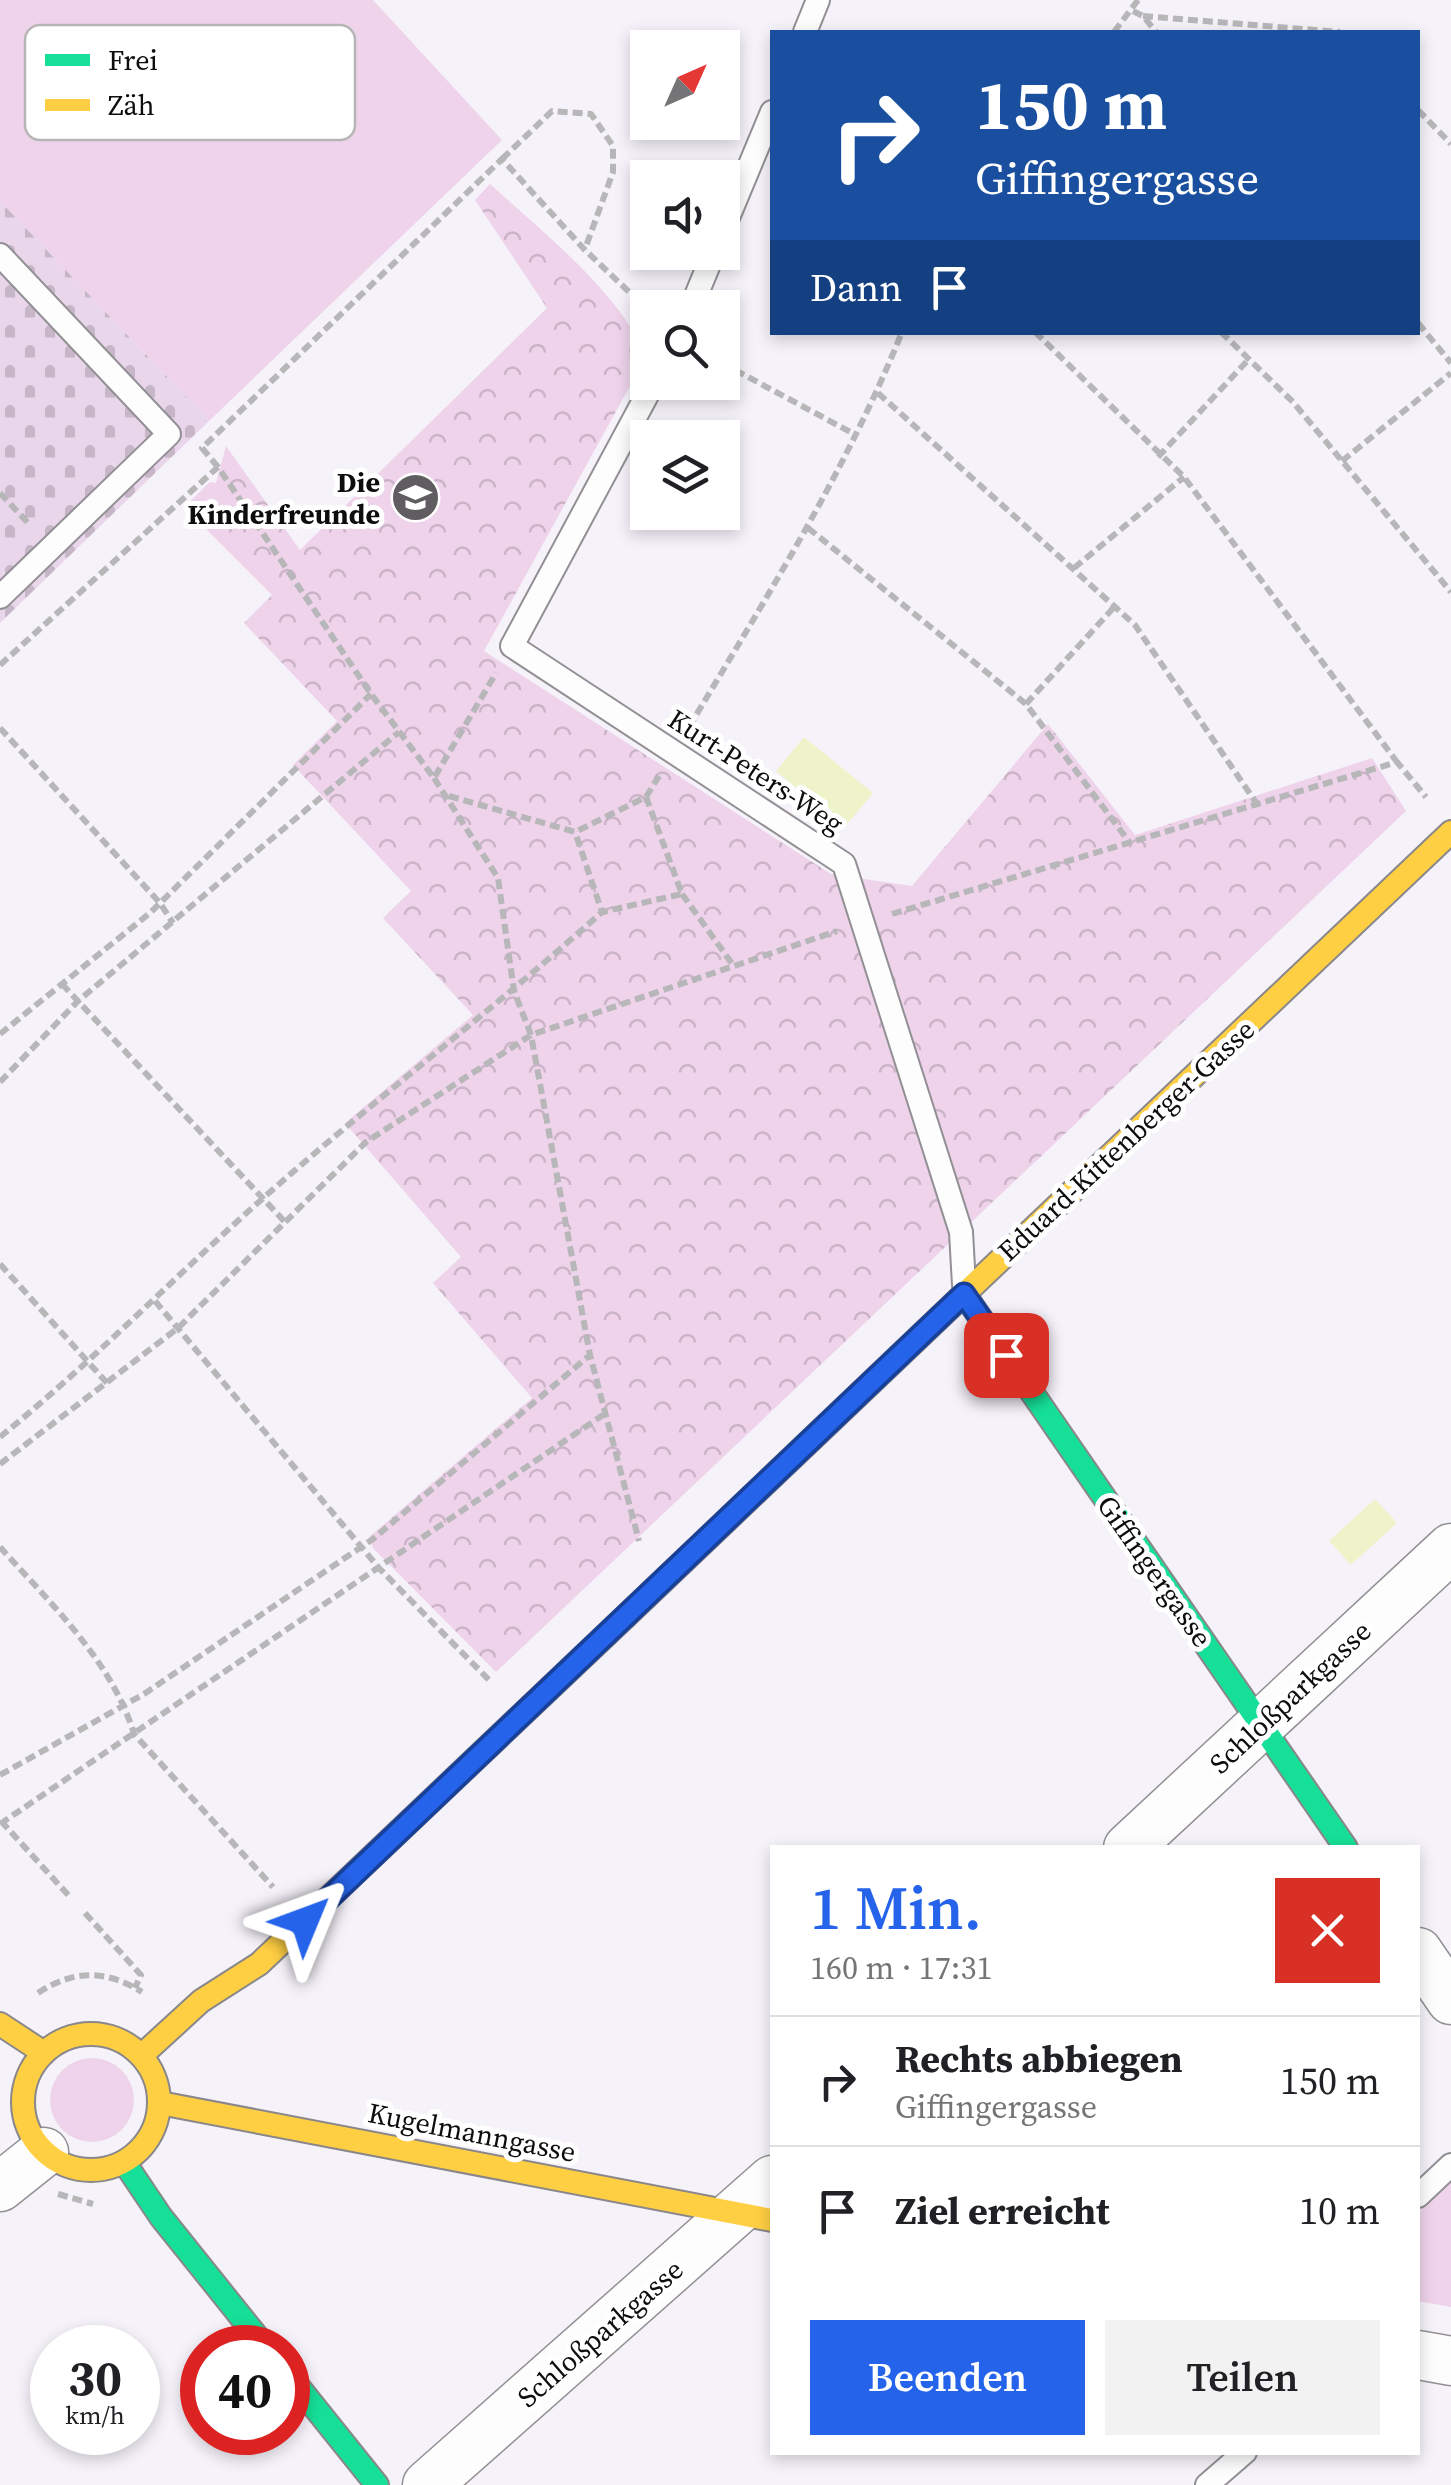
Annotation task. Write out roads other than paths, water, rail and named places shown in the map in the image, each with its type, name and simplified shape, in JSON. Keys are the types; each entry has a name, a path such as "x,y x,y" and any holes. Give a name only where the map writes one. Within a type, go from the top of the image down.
{"street":[{"name":"Eduard-Kittenberger-Gasse","path":"141,2056 171,2025 259,1964 1451,832"},
{"name":"Giffingergasse","path":"964,1294 1344,1845"},
{"name":"Schloßparkgasse","path":"1131,1845 1451,1548"},
{"path":"1420,1955 1451,2000"},
{"path":"0,2024 44,2053"},
{"path":"93,2034 120,2040 141,2056 158,2086 160,2103 155,2127 143,2148 124,2162 82,2170 44,2152 24,2114 31,2070 44,2053 67,2038 93,2034"},
{"name":"Kugelmanngasse","path":"160,2103 755,2217"},
{"path":"0,2188 44,2152"},
{"path":"124,2162 161,2217 248,2325"},
{"name":"Schloßparkgasse","path":"427,2485 755,2217 770,2184"},
{"path":"1420,2355 1451,2361"},
{"path":"310,2401 377,2485"}],"lane":[{"path":"806,30 818,0"},
{"path":"740,189 770,117"},
{"path":"0,255 169,434 0,598"},
{"name":"Kurt-Peters-Weg","path":"644,400 512,646 844,864 962,1232 964,1294"},
{"path":"1420,2194 1451,2165"},
{"path":"1206,2485 1241,2455"}],"place":[{"name":"Die Kinderfreunde","path":"415,498"}]}
